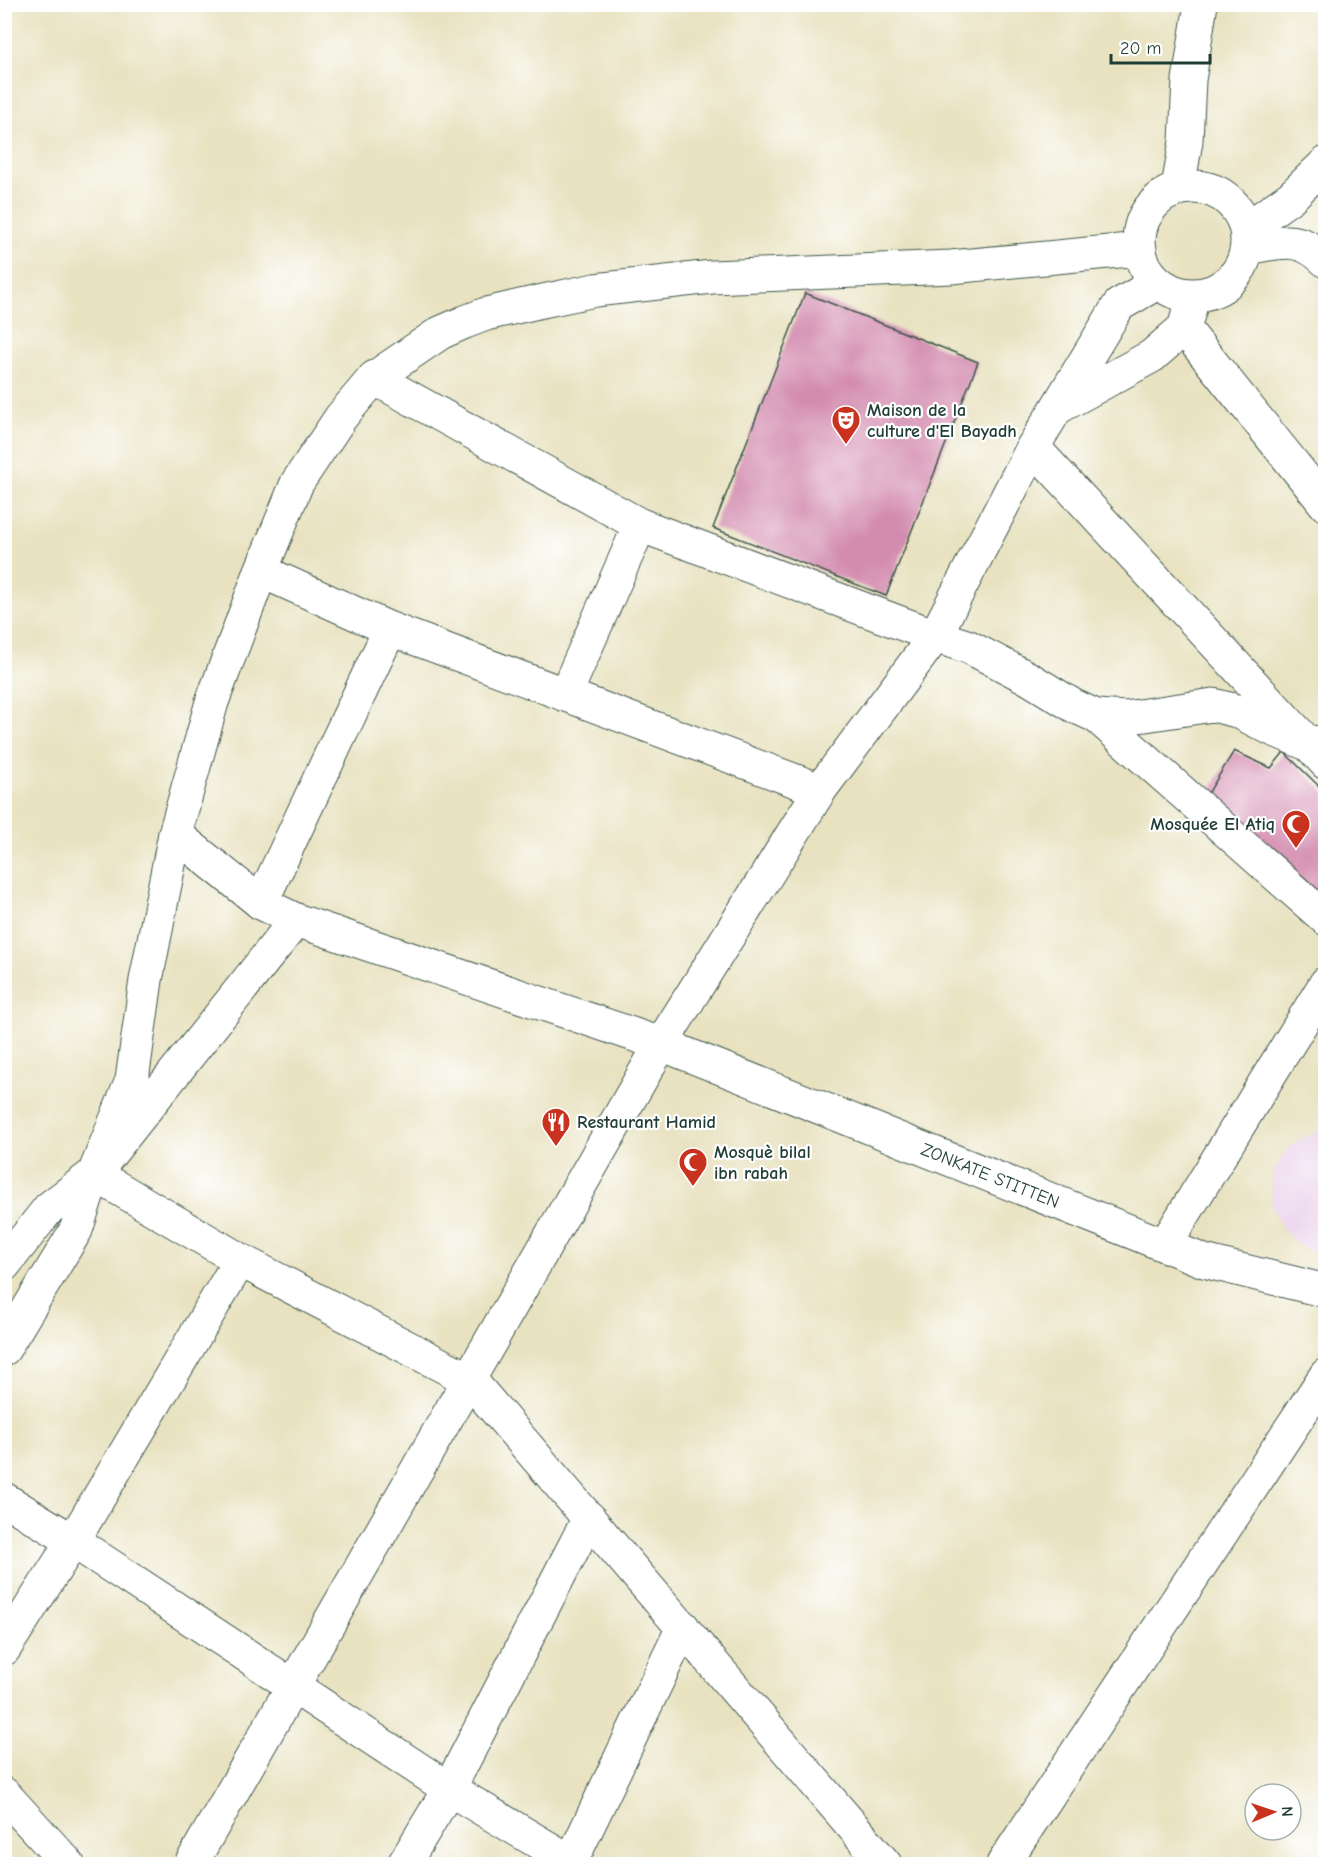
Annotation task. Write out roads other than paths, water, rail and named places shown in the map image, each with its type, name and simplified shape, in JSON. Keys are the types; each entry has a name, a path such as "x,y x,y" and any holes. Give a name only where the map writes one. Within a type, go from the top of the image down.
{"street":[{"path":"1178,188 1186,141 1189,80 1201,4"},
{"path":"1247,238 1326,163"},
{"path":"1194,186 1212,189 1227,197 1239,211 1247,238 1241,267 1230,282 1213,291 1194,295 1177,294 1157,283 1148,271 1140,249 1142,222 1150,207 1162,196 1178,188 1194,186"},
{"path":"1247,238 1305,244 1326,261"},
{"path":"4,1349 76,1230 94,1174 132,1080 146,980 175,834 212,702 261,571 297,483 341,417 374,378 440,333 465,322 486,314 595,290 712,277 951,267 1140,249"},
{"path":"191,1864 661,1044 820,790 935,636 1033,447 1119,305 1157,283"},
{"path":"1057,408 1152,356 1184,328 1194,295"},
{"path":"1184,328 1326,505"},
{"path":"374,378 640,525 969,647 1096,716 1326,919"},
{"path":"1033,447 1319,749"},
{"path":"565,695 640,525"},
{"path":"261,571 390,628 820,790"},
{"path":"261,903 390,628"},
{"path":"1096,716 1125,718 1213,705 1237,711 1319,749"},
{"name":"ZONKATE STITTEN","path":"175,834 261,903 296,920 661,1044 1204,1261 1326,1291"},
{"path":"4,1266 49,1208 94,1174 296,920"},
{"path":"1165,1245 1322,997"},
{"path":"94,1174 240,1260 470,1380 885,1864"},
{"path":"4,1649 73,1541 240,1260"},
{"path":"1003,1864 1326,1375"},
{"path":"4,1499 73,1541 449,1789 572,1864 683,1627"},
{"path":"404,1864 449,1789 589,1518"},
{"path":"4,1794 68,1864"}],"place":[{"name":"Maison de la culture d'El Bayadh","path":"846,446"},
{"name":"Mosquée El Atiq","path":"1296,850"},
{"name":"Restaurant Hamid","path":"556,1148"},
{"name":"Mosquè bilal ibn rabah","path":"693,1188"}]}
